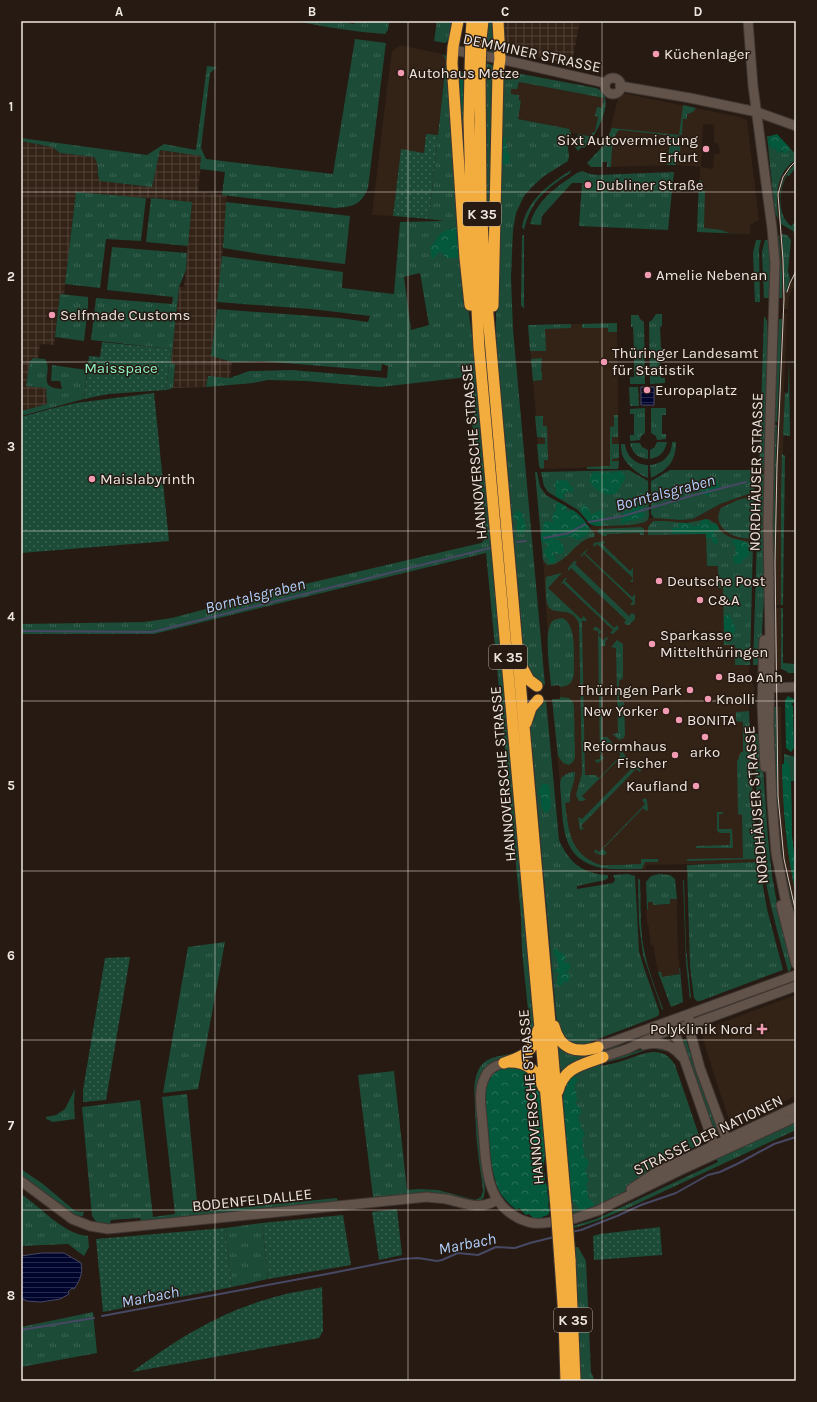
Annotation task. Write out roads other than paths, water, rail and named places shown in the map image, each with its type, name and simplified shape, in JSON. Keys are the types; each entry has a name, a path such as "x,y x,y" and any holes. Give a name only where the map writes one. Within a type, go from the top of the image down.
{"highway":[{"path":"458,21 452,63 465,258 474,337 480,348"},
{"name":"HANNOVERSCHE STRASSE","path":"472,21 476,38 471,192 480,348 545,1015"},
{"name":"HANNOVERSCHE STRASSE","path":"476,38 483,21"},
{"path":"492,353 498,73 500,59 498,21"},
{"name":"HANNOVERSCHE STRASSE","path":"475,73 486,292 518,656 545,1015 575,1381"},
{"path":"518,656 529,680 537,686"},
{"path":"524,734 529,713 533,704 538,700"},
{"path":"545,1015 557,1036 565,1045 571,1049 580,1051 600,1052"},
{"path":"504,1062 525,1054 532,1047 545,1015"},
{"path":"504,1062 520,1063 532,1068 552,1097 567,1073 600,1052"},
{"name":"HANNOVERSCHE STRASSE","path":"565,1260 564,1318 566,1381"}],"main road":[{"name":"NORDHÄUSER STRASSE","path":"748,21 753,86 772,228 775,263 770,421 769,571 765,604 766,688 772,804 776,853 796,937"},
{"name":"DEMMINER STRASSE","path":"453,50 605,83 609,79 614,78 618,80 620,86 757,112"},
{"path":"757,112 796,126"},
{"path":"766,688 796,687"},
{"name":"NORDHÄUSER STRASSE","path":"766,688 763,740 772,854 784,922 796,964"},
{"path":"627,1049 688,1015 796,974"},
{"path":"600,1052 672,1024 690,1024 796,986"},
{"path":"672,1024 684,1061 721,1148 728,1143 700,1068 691,1035 688,1015"},
{"path":"600,1052 627,1049 654,1042 662,1043 678,1052 684,1061"},
{"path":"504,1062 495,1066 487,1073 484,1079 481,1094 489,1183 497,1200 510,1213 533,1223 552,1222"},
{"name":"STRASSE DER NATIONEN","path":"727,1139 796,1107"},
{"name":"STRASSE DER NATIONEN","path":"573,1219 597,1211 721,1148 796,1117"},
{"name":"BODENFELDALLEE","path":"21,1181 72,1219 90,1226 108,1229 401,1199 433,1198 479,1206 492,1203 497,1200"}],"water":[{"path":"641,387 654,387 654,405 641,405"},
{"path":"42,1253 64,1253 81,1263 82,1270 80,1277 74,1289 72,1288 68,1292 69,1294 60,1299 41,1302 27,1301 21,1298 21,1256"}],"waterway":[{"name":"Borntalsgraben","path":"589,522 623,516 746,482"},
{"name":"Borntalsgraben","path":"544,538 569,533 585,524"},
{"name":"Borntalsgraben","path":"517,542 526,541"},
{"name":"Borntalsgraben","path":"21,631 152,632 490,548"},
{"name":"Marbach","path":"571,1232 581,1230 641,1205 676,1193 708,1175 720,1172 774,1144 796,1137"},
{"name":"Marbach","path":"102,1316 402,1259 418,1258 437,1261 458,1253 478,1255 496,1247 515,1248 554,1237"},
{"name":"Marbach","path":"21,1330 94,1318"}],"tram line":[{"path":"796,161 783,177 778,194 783,260 784,299 777,465 775,562 778,796 784,859 796,913"},
{"path":"787,292 796,271"}],"place":[{"name":"Küchenlager","path":"656,54"},
{"name":"Autohaus Metze","path":"401,73"},
{"name":"Sixt Autovermietung Erfurt","path":"706,149"},
{"name":"Dubliner Straße","path":"588,185"},
{"name":"Amelie Nebenan","path":"648,275"},
{"name":"Selfmade Customs","path":"52,315"},
{"name":"Thüringer Landesamt für Statistik","path":"604,362"},
{"name":"Europaplatz","path":"647,390"},
{"name":"Maislabyrinth","path":"92,479"},
{"name":"Deutsche Post","path":"659,581"},
{"name":"C&A","path":"700,600"},
{"name":"Sparkasse Mittelthüringen","path":"652,644"},
{"name":"Bao Anh","path":"719,677"},
{"name":"Thüringen Park","path":"690,690"},
{"name":"Knolli","path":"708,699"},
{"name":"New Yorker","path":"666,711"},
{"name":"BONITA","path":"679,720"},
{"name":"arko","path":"705,737"},
{"name":"Reformhaus Fischer","path":"675,755"},
{"name":"Kaufland","path":"696,786"},
{"name":"Polyklinik Nord","path":"762,1029"}],"park label":[{"name":"Maisspace","path":"121,368"}]}
